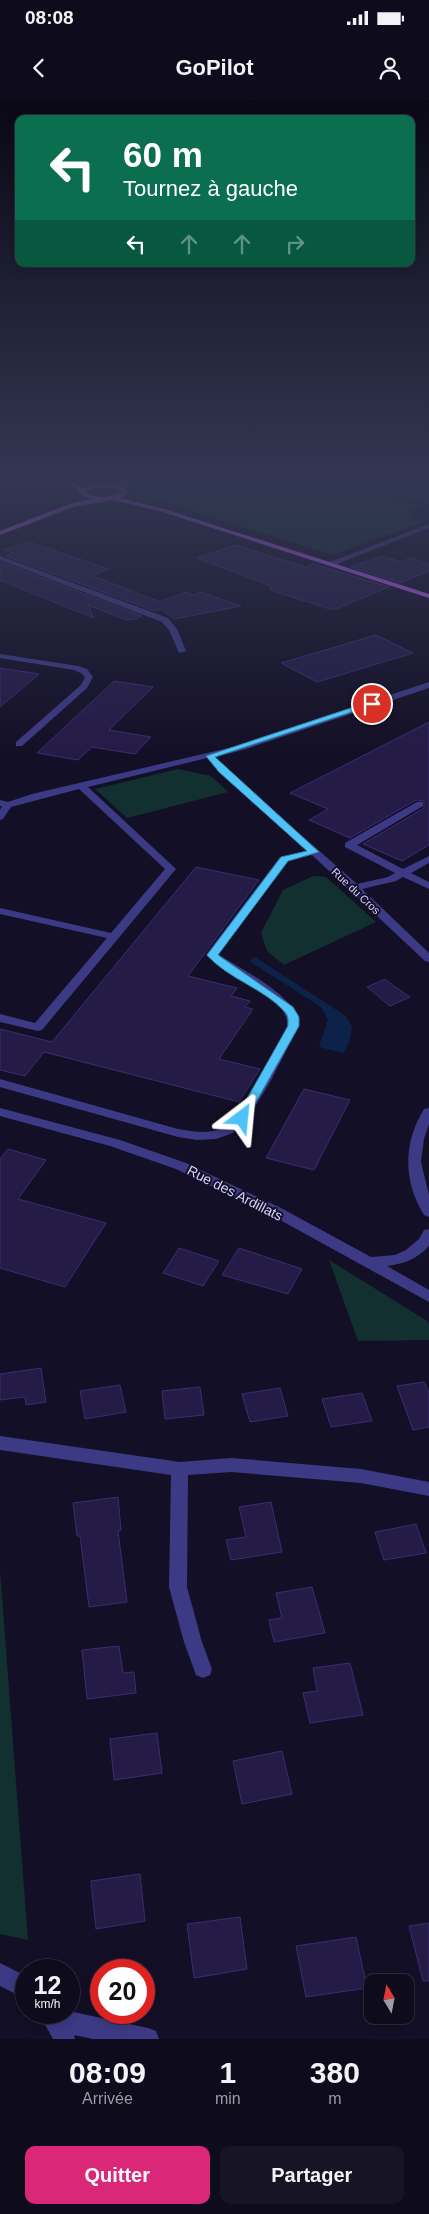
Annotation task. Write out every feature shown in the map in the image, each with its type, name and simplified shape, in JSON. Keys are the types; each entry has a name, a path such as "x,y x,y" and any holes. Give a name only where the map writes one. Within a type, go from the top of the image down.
{"main road":[{"path":"356,572 429,596"}],"street":[{"path":"39,572 165,620 173,628 182,651"},
{"path":"0,656 75,668 84,672 89,678 84,686 19,744"},
{"path":"0,817 4,804 215,755 429,685"},
{"path":"215,755 216,742"},
{"name":"Rue du Cros","path":"215,755 222,770 355,888 429,959"},
{"path":"0,1018 38,1027 171,869 82,786"},
{"path":"425,802 349,845 429,886"},
{"path":"0,1083 178,1133 198,1136 228,1130 242,1118 293,1026 294,1017 289,1009 276,999 212,955 284,859 314,852"},
{"path":"355,888 378,884 405,873 429,859"},
{"path":"0,911 115,937"},
{"name":"Rue des Ardillats","path":"0,1112 82,1134 179,1166 225,1185 429,1297"},
{"path":"429,1112 415,1139 413,1158 416,1182 429,1212"},
{"path":"367,1263 397,1261 414,1254 429,1234"},
{"path":"0,1443 180,1469 232,1465 361,1476 429,1489"},
{"path":"180,1469 178,1587 193,1642 203,1669"},
{"path":"0,1974 15,1982"},
{"path":"56,2024 148,2039"}],"green space":[{"path":"178,769 211,776 228,792 127,818 95,789"},
{"path":"313,876 326,877 376,922 284,965 267,951 261,933 283,890"},
{"path":"329,1260 429,1322 429,1340 358,1341"},
{"path":"0,1570 28,1940 0,1934"}],"water":[{"path":"255,957 346,1016 352,1027 349,1043 343,1053 319,1047 328,1020 321,1007 249,961"}],"building":[{"path":"0,572 28,572 142,616 132,620 124,619 88,605 94,618 0,580"},
{"path":"51,572 101,572 93,576 160,602 186,592 194,595 200,592 241,606 174,619 161,609 155,611"},
{"path":"235,572 341,572 389,587 333,610 270,590 271,586"},
{"path":"368,572 425,572 400,583"},
{"path":"376,635 413,653 317,682 281,663"},
{"path":"0,668 39,674 0,707"},
{"path":"114,681 153,687 109,730 151,737 135,754 92,747 78,760 37,753"},
{"path":"429,722 429,845 402,861 363,844 424,808 424,801 416,800 350,838 309,820 328,809 290,793"},
{"path":"196,867 259,880 188,976 237,988 231,996 250,1001 245,1007 253,1009 219,1059 260,1069 239,1102 44,1052 25,1076 0,1070 0,1029 52,1042"},
{"path":"385,979 410,997 390,1006 367,987"},
{"path":"304,1089 350,1100 314,1170 266,1158"},
{"path":"8,1149 46,1160 18,1199 106,1223 65,1287 0,1268 0,1159"},
{"path":"179,1248 219,1261 203,1286 163,1273"},
{"path":"239,1248 302,1269 288,1294 222,1275"},
{"path":"41,1368 46,1402 26,1405 25,1397 0,1400 0,1374"},
{"path":"424,1382 429,1393 429,1427 413,1430 397,1386"},
{"path":"120,1385 126,1412 85,1419 80,1391"},
{"path":"200,1387 204,1415 165,1419 162,1391"},
{"path":"280,1388 288,1416 250,1422 242,1394"},
{"path":"362,1393 372,1421 331,1427 322,1399"},
{"path":"118,1497 121,1530 118,1531 127,1602 89,1607 80,1536 77,1536 73,1503"},
{"path":"271,1502 282,1552 231,1560 226,1540 246,1537 239,1507"},
{"path":"416,1524 426,1553 384,1560 375,1532"},
{"path":"312,1587 325,1633 274,1642 269,1620 282,1618 276,1593"},
{"path":"119,1646 123,1673 134,1672 136,1693 87,1699 82,1650"},
{"path":"350,1663 363,1715 310,1723 303,1693 317,1691 313,1668"},
{"path":"157,1733 162,1773 114,1780 110,1739"},
{"path":"282,1751 292,1794 242,1804 233,1761"},
{"path":"140,1874 145,1921 96,1929 91,1881"},
{"path":"240,1917 247,1969 194,1978 187,1924"},
{"path":"429,1923 429,1981 423,1981 409,1926"},
{"path":"356,1937 364,1974 364,1988 306,1997 296,1946"}],"route":[{"path":"242,1118 293,1026 294,1017 289,1009 276,999 212,955 284,859 314,852 222,770 210,756 240,748 372,704"}]}
